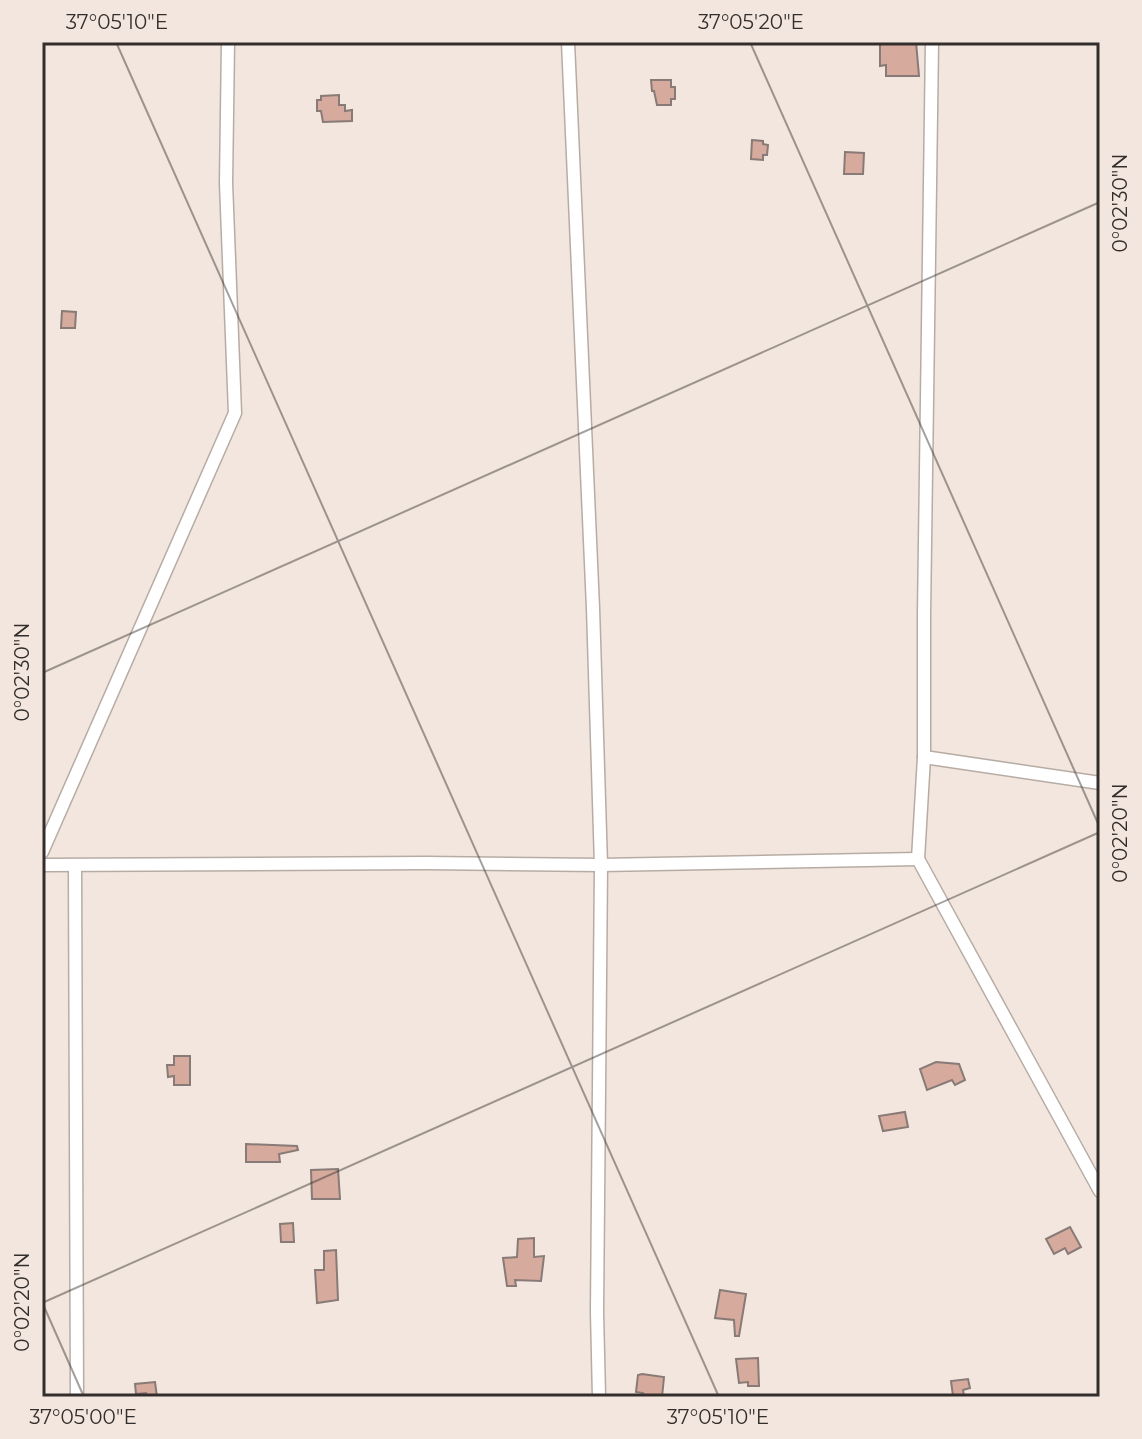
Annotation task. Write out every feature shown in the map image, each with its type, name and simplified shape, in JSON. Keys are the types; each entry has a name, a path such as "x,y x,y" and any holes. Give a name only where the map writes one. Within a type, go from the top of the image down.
{"street":[{"path":"42,852 235,413 226,183 228,42"},
{"path":"568,42 601,865 599,1397"},
{"path":"932,42 924,757 918,859 1100,1191"},
{"path":"924,757 1100,783"},
{"path":"42,865 601,865 918,859"},
{"path":"75,866 77,1397"}],"building":[{"path":"880,42 916,42 919,76 886,76 886,65 880,66"},
{"path":"651,80 671,80 671,87 675,87 675,99 671,99 671,105 657,105"},
{"path":"339,95 339,105 345,105 345,111 352,110 352,121 323,122 321,111 317,111 317,100 321,100 321,96"},
{"path":"752,140 768,145 763,160 751,159"},
{"path":"845,152 864,153 863,174 844,174"},
{"path":"62,311 76,312 75,328 61,328"},
{"path":"174,1056 190,1056 190,1085 174,1085 174,1076 168,1077 167,1065 174,1065"},
{"path":"936,1062 959,1064 965,1080 955,1085 952,1080 927,1090 920,1069"},
{"path":"905,1112 908,1127 883,1131 879,1116"},
{"path":"246,1144 297,1146 298,1150 279,1154 280,1162 246,1162"},
{"path":"338,1169 340,1199 312,1199 311,1170"},
{"path":"293,1223 294,1242 281,1242 280,1224"},
{"path":"1070,1227 1081,1247 1068,1254 1065,1248 1054,1254 1046,1239"},
{"path":"534,1238 534,1257 544,1256 541,1281 515,1280 516,1286 507,1286 503,1258 517,1257 518,1239"},
{"path":"336,1250 338,1300 317,1303 315,1270 324,1270 324,1251"},
{"path":"720,1290 746,1294 739,1336 735,1336 734,1320 715,1318"},
{"path":"758,1358 759,1386 739,1383 736,1359"},
{"path":"638,1375 664,1377 662,1397 643,1397 643,1393 636,1392"},
{"path":"968,1379 970,1388 963,1390 964,1396 953,1396 951,1381"},
{"path":"155,1382 157,1397 146,1397 146,1393 136,1394 135,1384"}]}
